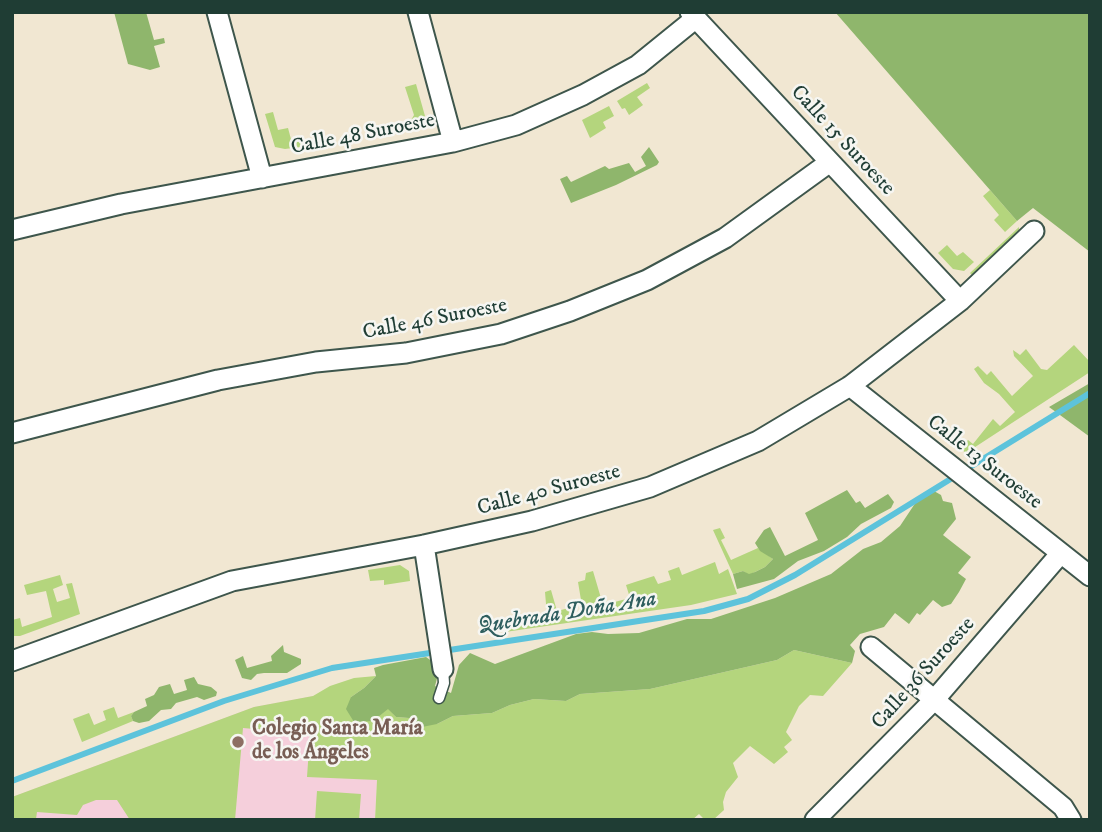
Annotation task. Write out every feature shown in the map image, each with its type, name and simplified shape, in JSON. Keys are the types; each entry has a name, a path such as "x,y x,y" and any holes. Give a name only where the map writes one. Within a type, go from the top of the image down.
{"street":[{"path":"218,12 262,178"},
{"path":"418,12 453,142"},
{"name":"Calle 48 Suroeste","path":"12,230 121,204 453,142 516,125 583,95 638,65 693,15"},
{"name":"Calle 15 Suroeste","path":"693,15 960,301"},
{"name":"Calle 46 Suroeste","path":"12,433 218,380 316,362 406,353 501,334 570,311 647,280 725,238 830,162"},
{"name":"Calle 40 Suroeste","path":"12,661 232,581 532,522 650,487 758,441 850,386 960,301 1034,231"},
{"name":"Calle 13 Suroeste","path":"850,386 1090,576"},
{"path":"424,545 443,669"},
{"name":"Calle 36 Suroeste","path":"815,820 935,699 1061,553"},
{"path":"871,647 1063,807 1070,820"}],"lane":[{"path":"439,698 444,683 443,669"}],"shaded area":[{"name":"Colegio Santa María de los Ángeles","path":"313,696 377,780 375,820 12,820 12,797 254,707"}],"green space":[{"path":"114,12 146,12 154,40 164,38 165,43 154,46 160,67 150,70 128,64"},
{"path":"835,12 1090,12 1090,252 1033,208 1017,221"},
{"path":"647,83 650,88 637,97 643,105 629,115 617,101"},
{"path":"416,84 425,116 421,128 376,136 377,127 378,131 410,122 414,115 405,87"},
{"path":"609,106 614,116 603,122 606,128 590,138 582,120"},
{"path":"273,112 278,130 288,128 292,143 305,140 307,146 285,149 275,147 265,114"},
{"path":"649,147 659,162 657,165 571,203 560,179 567,176 571,182 605,166 609,169 629,163 635,172 646,166 641,157"},
{"path":"990,190 1017,221 1005,232 994,220 999,215 983,196"},
{"path":"1019,227 972,275 970,273"},
{"path":"947,245 957,256 963,252 974,262 964,271 953,269 938,253"},
{"path":"1074,345 1090,362 1090,372 966,453 961,449 968,440 973,444 993,419 1000,426 1015,412 999,394 984,383 974,369 978,366 987,375 991,371 1012,396 1033,376 1014,356 1013,350 1020,355 1026,349 1041,369 1047,370"},
{"path":"1090,383 1090,437 1049,407"},
{"path":"847,490 856,503 860,501 865,508 888,494 894,502 891,508 861,524 847,537 824,551 798,561 774,579 737,589 733,574 755,572 773,559 760,551 755,543 764,530 770,527 785,556 818,540 805,513"},
{"path":"934,491 941,495 943,501 952,503 956,519 943,535 971,557 958,573 966,579 951,604 942,607 933,600 920,615 917,613 909,624 895,613 884,627 860,634 850,645 855,651 852,663 794,650 777,660 650,689 580,694 566,701 534,699 492,713 453,716 437,724 422,727 409,718 396,717 388,709 373,721 354,722 346,709 351,697 376,676 374,668 383,665 426,657 440,667 435,686 451,693 459,665 470,653 495,664 576,634 639,633 687,619 711,619 775,598 831,574 863,549 881,542 900,526 916,502"},
{"path":"720,528 725,538 721,540 731,560 758,548 773,559 765,567 749,575 743,571 733,574 713,530"},
{"path":"715,562 719,574 728,569 737,594 691,605 505,632 502,619 523,615 524,620 547,616 545,592 551,590 557,611 569,608 571,615 583,612 578,582 585,580 586,573 593,571 603,605 630,598 626,585 654,576 658,584 671,580 668,571 679,567 682,575"},
{"path":"400,565 409,571 410,581 384,585 384,580 370,581 368,570"},
{"path":"60,575 63,585 53,589 57,602 70,598 66,584 72,583 80,614 20,636 12,636 12,620 20,618 22,627 52,617 46,591 27,595 24,585"},
{"path":"283,645 284,652 301,659 301,664 287,673 257,674 251,680 242,678 235,660 243,656 247,668 272,661 271,656"},
{"path":"794,650 852,663 823,696 810,695 799,706 786,732 792,740 784,747 788,752 774,764 750,746 733,763 738,777 726,792 724,810 713,820 705,820 699,814 692,820 375,820 377,780 307,777 310,734 243,728 235,820 130,820 117,800 96,800 83,805 77,815 37,812 36,819 12,820 12,797 254,707 313,696 330,686 354,678 376,676 351,697 388,708 396,717 437,724 453,716 492,713 534,699 566,701 580,694 650,689 777,660"},
{"path":"194,677 198,684 211,687 217,692 216,696 204,700 197,697 176,703 171,709 161,710 149,721 133,721 131,716 134,712 147,706 145,699 154,695 159,687 170,684 174,694 187,690 184,680"},
{"path":"114,707 118,718 134,712 131,716 133,721 82,742 73,719 89,713 94,725 106,720 103,711"},
{"path":"317,791 361,794 359,820 315,820"}],"waterway":[{"name":"Quebrada Doña Ana","path":"12,781 224,701 332,668 704,611 748,599 795,575 1090,393"}],"place":[{"name":"Colegio Santa María de los Ángeles","path":"238,742"}]}
